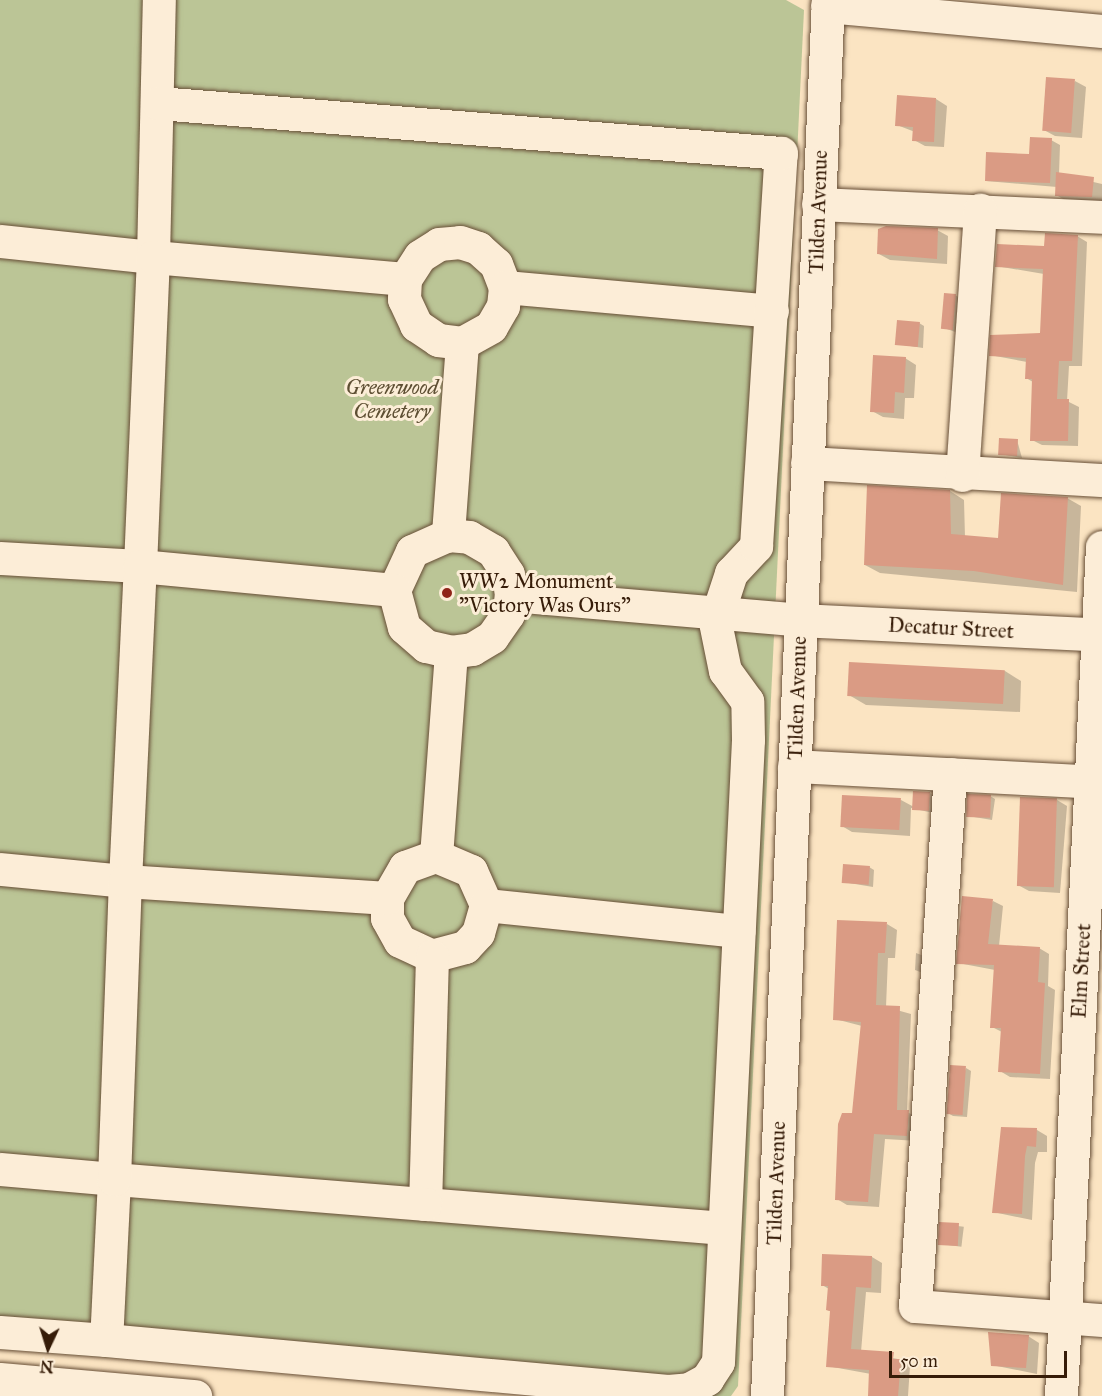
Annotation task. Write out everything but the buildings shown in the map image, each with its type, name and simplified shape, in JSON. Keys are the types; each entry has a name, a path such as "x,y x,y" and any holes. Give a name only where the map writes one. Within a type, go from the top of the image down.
{"street":[{"path":"106,1340 153,257 159,0"},
{"path":"827,3 1102,32"},
{"name":"Tilden Avenue","path":"767,1396 827,3"},
{"path":"0,1332 689,1389 707,1379 718,1362 739,931 747,701 726,671 716,637 717,613 731,573 756,546 782,153 158,103"},
{"path":"818,204 1102,217"},
{"path":"962,475 980,210"},
{"path":"0,241 405,279"},
{"path":"460,242 478,248 496,264 505,286 503,306 491,327 462,342 438,340 416,325 404,299 405,279 420,255 439,244 460,242"},
{"path":"505,286 772,311"},
{"path":"448,535 462,342"},
{"path":"807,464 962,475 1102,480"},
{"path":"448,535 469,537 493,551 508,574 511,595 508,614 492,637 472,649 451,652 426,646 404,627 394,590 399,568 412,551 448,535"},
{"name":"Elm Street","path":"1061,1396 1096,781 1102,547"},
{"path":"0,558 140,566 394,590"},
{"name":"Decatur Street","path":"511,595 800,620 1100,635"},
{"path":"436,856 451,652"},
{"path":"794,766 1096,781"},
{"path":"950,774 915,1306 1102,1320"},
{"path":"436,856 471,871 486,905 478,933 465,947 432,956 400,940 387,918 387,898 405,867 436,856"},
{"path":"0,868 125,881 387,898"},
{"path":"486,905 739,931"},
{"path":"425,1204 432,956"},
{"path":"0,1168 723,1228"},
{"path":"0,1379 79,1391 195,1396"}],"green space":[{"name":"Greenwood Cemetery","path":"0,0 786,0 804,10 738,1386 731,1396 594,1396 0,1349"}],"place":[{"name":"WW2 Monument \"Victory Was Ours\"","path":"447,593"}]}
